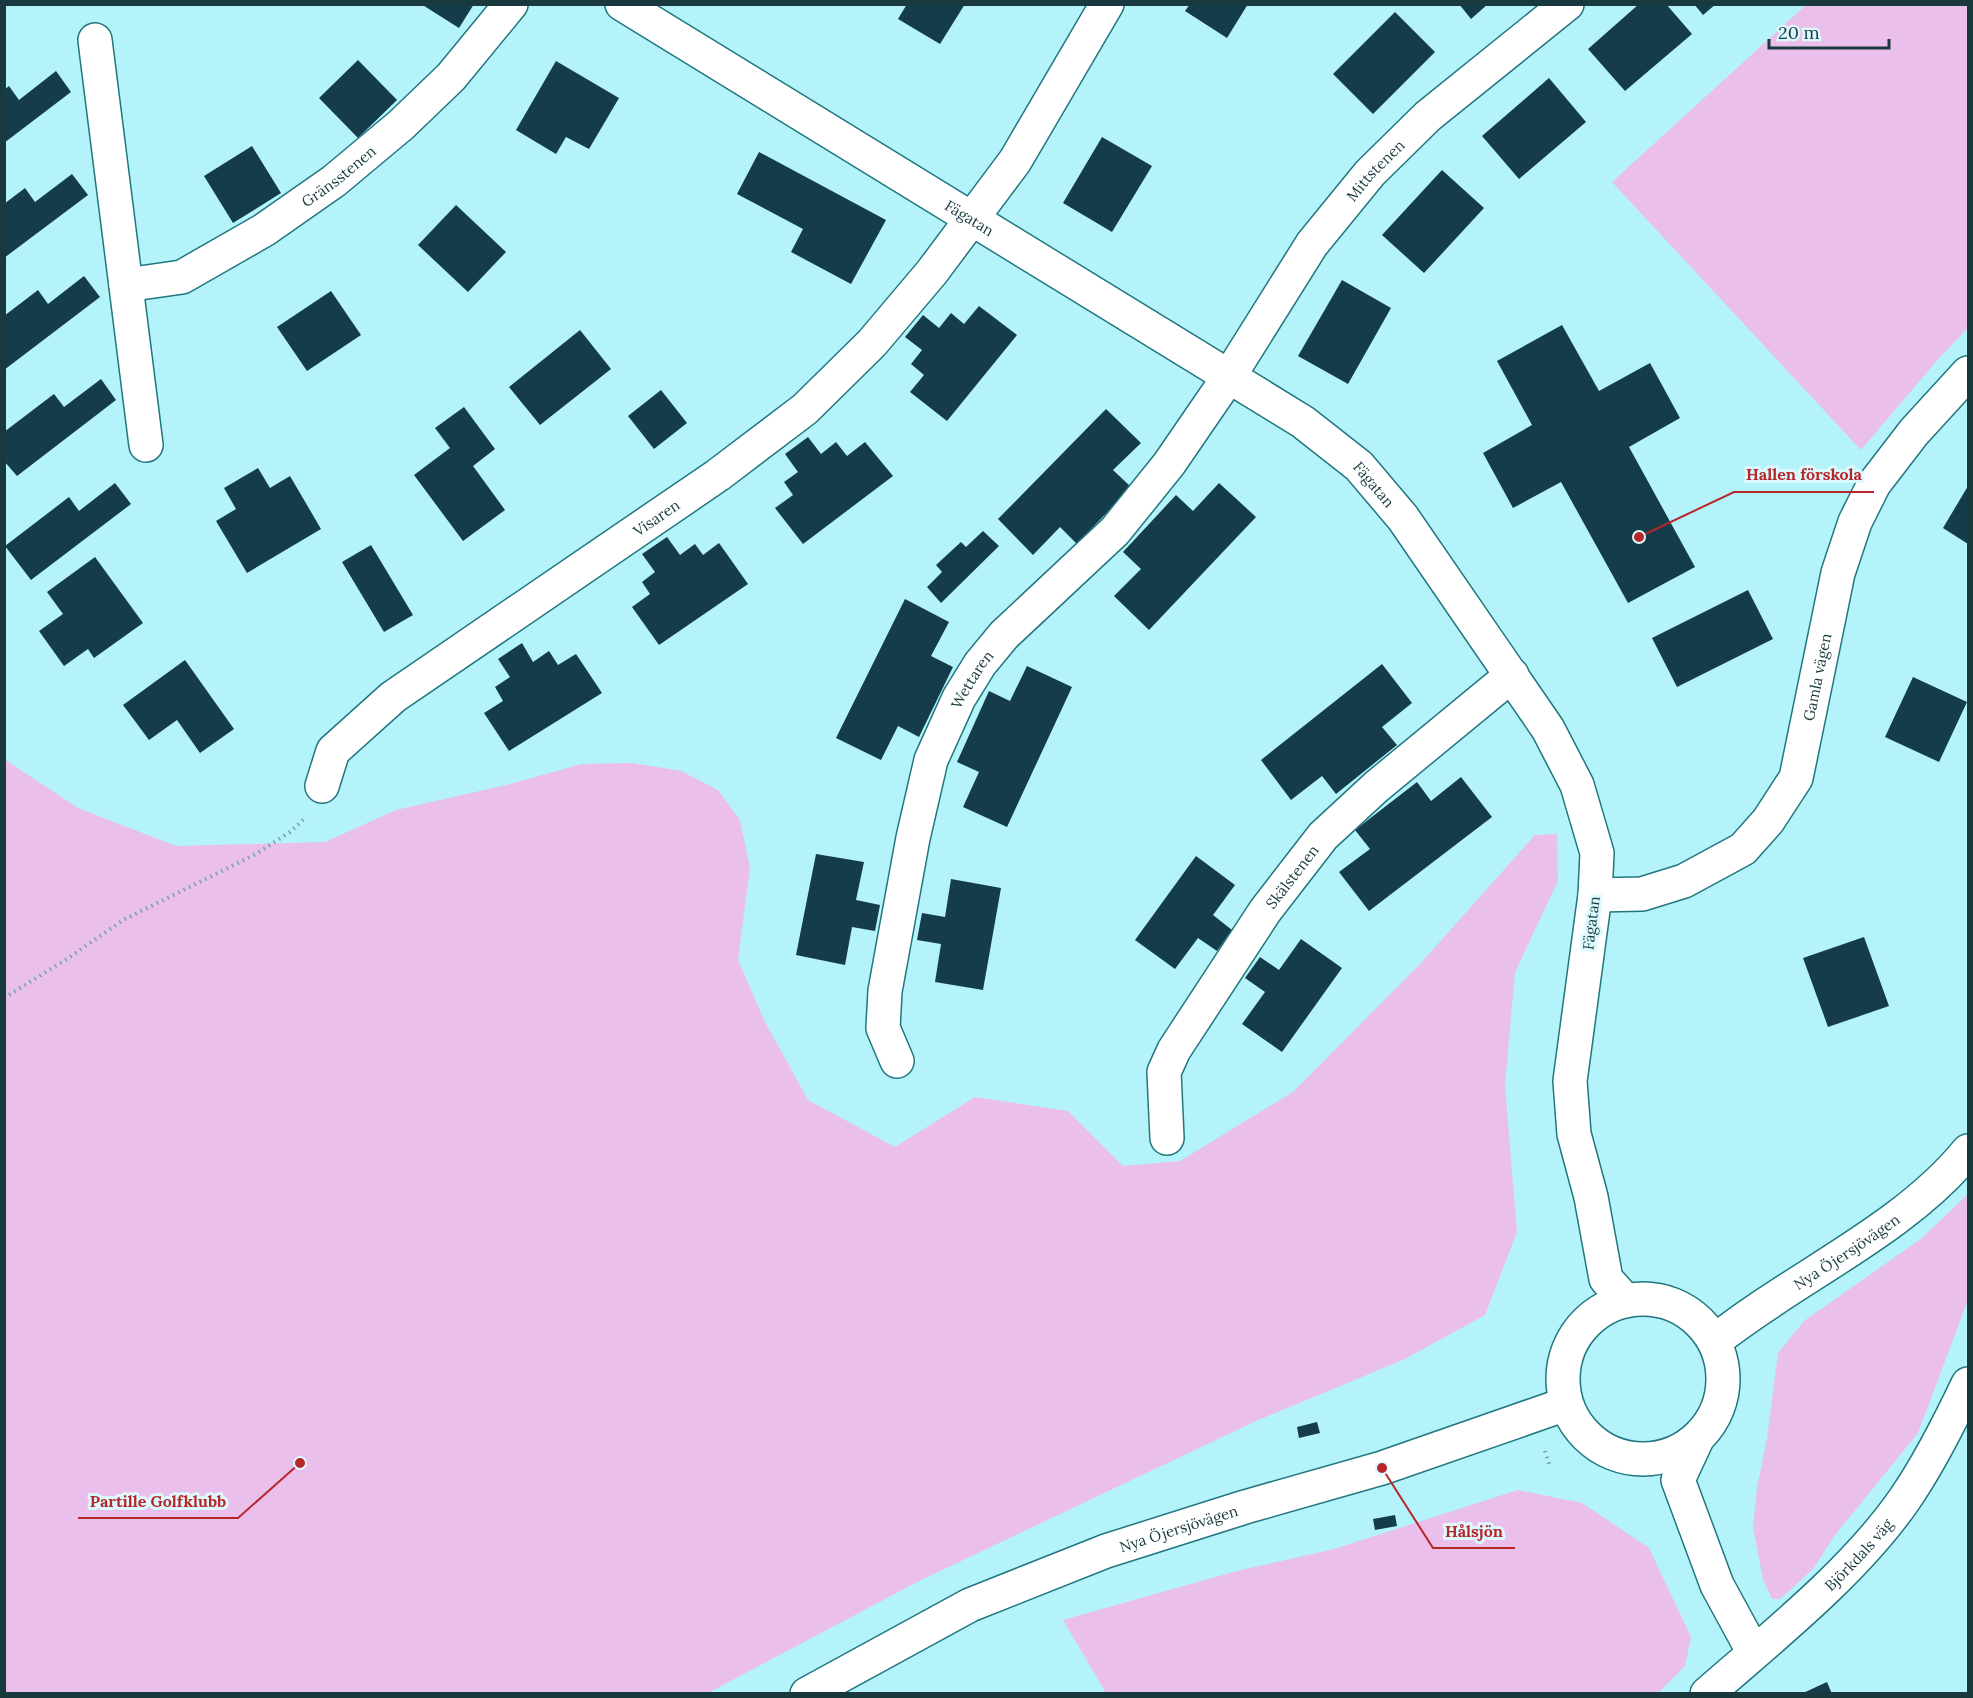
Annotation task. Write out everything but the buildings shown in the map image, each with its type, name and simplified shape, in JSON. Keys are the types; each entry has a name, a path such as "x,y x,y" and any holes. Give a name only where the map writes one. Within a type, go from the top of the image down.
{"street":[{"name":"Gränsstenen","path":"126,285 182,277 264,230 334,181 402,125 452,77 511,4"},
{"name":"Fägatan","path":"622,4 1303,422 1359,466 1403,518 1548,729 1577,785 1596,852 1595,895 1570,1081 1574,1134 1591,1197 1606,1279 1625,1300"},
{"path":"972,219 1015,161 1107,4"},
{"name":"Mittstenen","path":"1228,378 1312,244 1370,173 1428,116 1567,4"},
{"path":"95,40 146,446"},
{"name":"Visaren","path":"322,786 333,751 393,697 718,475 805,409 872,343 972,219"},
{"name":"Gamla vägen","path":"1595,895 1642,894 1684,882 1743,849 1783,801 1796,778 1838,573 1855,522 1874,484 1914,432 1968,373"},
{"name":"Wettaren","path":"897,1061 883,1028 885,991 912,838 931,760 959,698 980,664 1004,635 1115,531 1169,464 1228,378"},
{"name":"Skälstenen","path":"1167,1138 1164,1072 1173,1050 1265,910 1323,836 1376,787 1512,675"},
{"name":"Nya Öjersjövägen","path":"1715,1341 1748,1314 1882,1228 1956,1166 1968,1151"},
{"path":"1697,1439 1675,1453 1648,1459 1622,1457 1598,1446 1578,1427 1566,1404 1562,1377 1567,1351 1580,1328 1600,1311 1625,1300 1652,1298 1677,1305 1699,1320 1715,1341 1724,1367 1723,1393 1714,1418 1697,1439 1678,1480 1717,1585 1754,1653"},
{"name":"Björkdals väg","path":"1707,1694 1852,1562 1903,1501 1943,1437 1968,1384"},
{"name":"Nya Öjersjövägen","path":"807,1694 970,1605 1106,1551 1382,1468 1566,1404"}],"path":[{"path":"4,998 67,959 123,920 256,854 290,832 309,814 322,786"}],"shaded area":[{"path":"1806,5 1968,5 1968,328 1940,357 1861,450 1612,182"},
{"path":"4,759 78,808 176,846 325,842 396,810 506,785 582,764 632,763 681,771 718,790 740,820 750,868 738,960 765,1022 808,1100 895,1147 975,1097 1068,1111 1123,1166 1180,1161 1293,1092 1420,964 1535,835 1557,834 1558,881 1515,972 1505,1085 1517,1232 1485,1315 1405,1359 1256,1421 919,1581 708,1693 5,1693"},
{"path":"1968,1194 1968,1300 1918,1433 1835,1535 1813,1569 1780,1599 1772,1599 1763,1579 1753,1528 1778,1353 1804,1321 1922,1238"},
{"path":"1518,1490 1582,1503 1649,1548 1691,1637 1685,1666 1658,1693 1106,1693 1063,1620 1233,1572 1334,1549"}],"place":[{"name":"Hallen förskola","path":"1639,537"},
{"name":"Partille Golfklubb","path":"300,1463"},
{"name":"Hålsjön","path":"1382,1468"}]}
